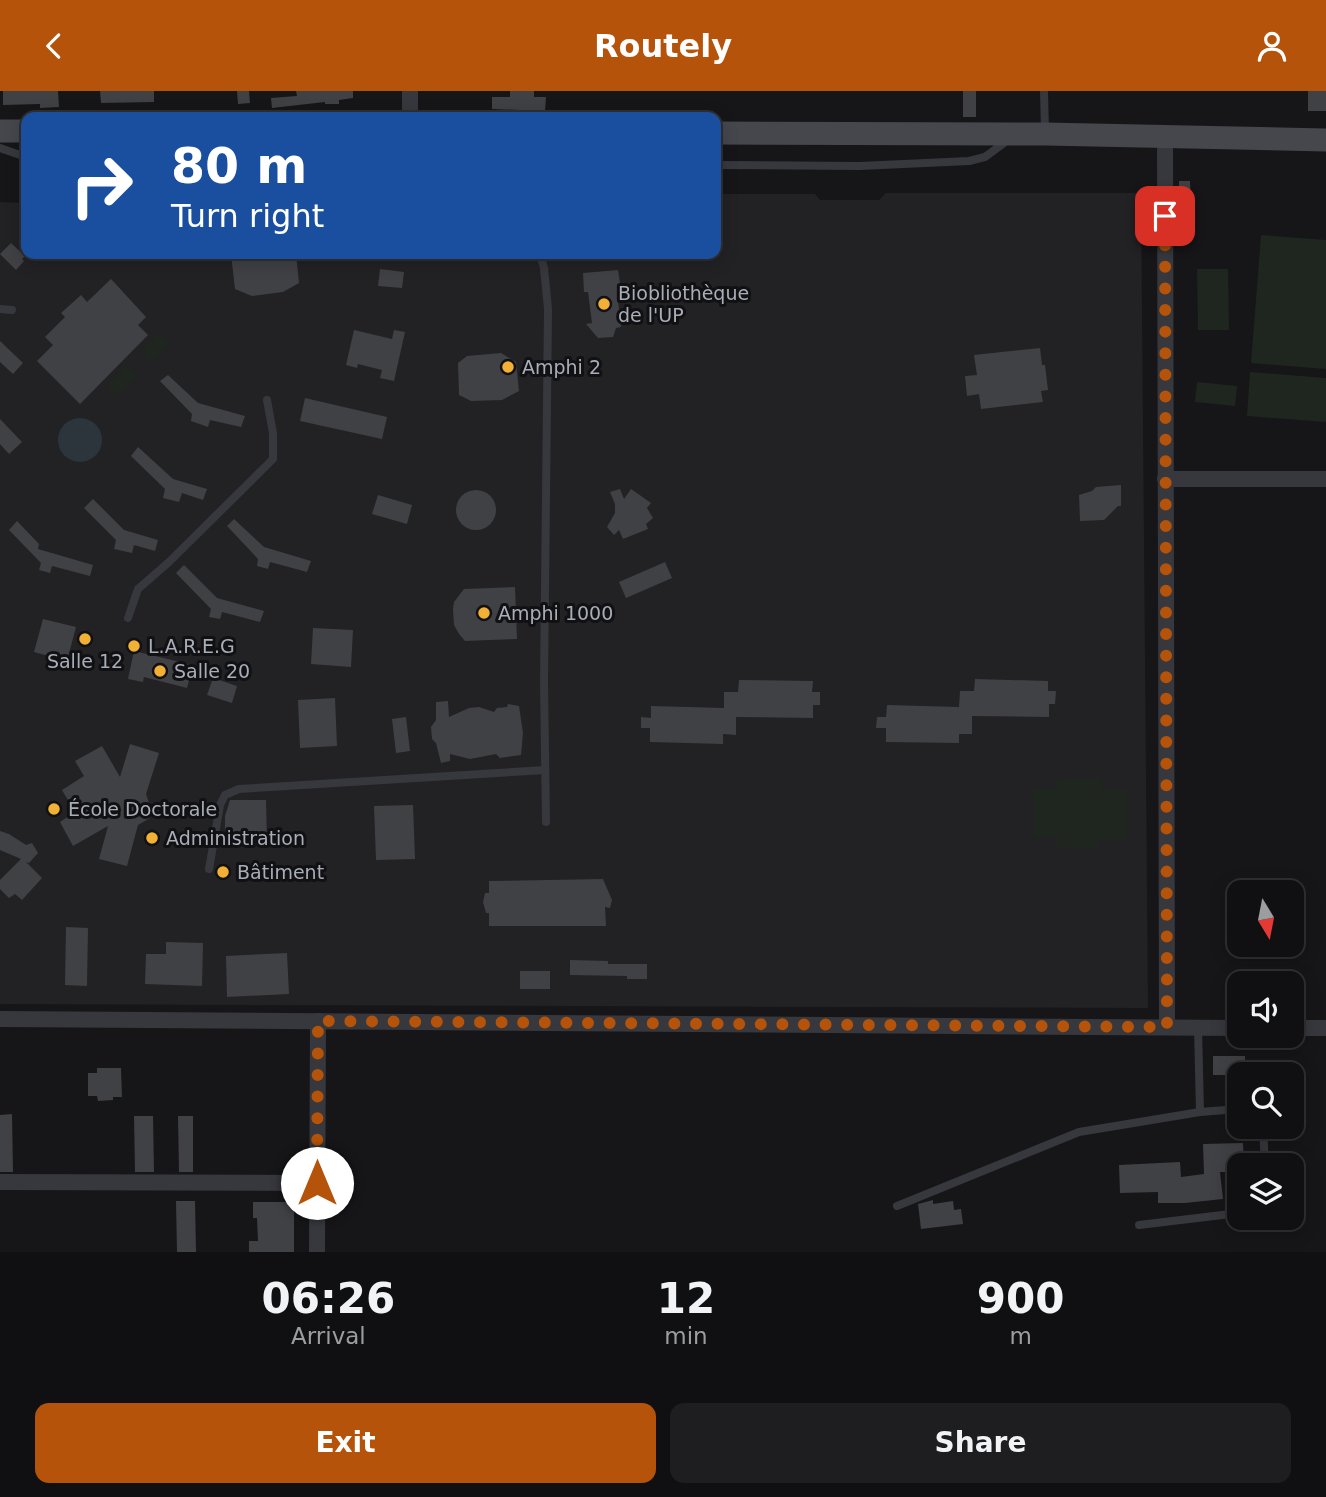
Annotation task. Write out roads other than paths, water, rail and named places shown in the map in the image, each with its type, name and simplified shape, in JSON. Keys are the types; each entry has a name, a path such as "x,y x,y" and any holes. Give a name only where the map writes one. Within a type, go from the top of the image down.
{"street":[{"path":"410,91 410,112"},
{"path":"0,131 21,131"},
{"path":"721,134 1045,134 1326,140"},
{"path":"1164,137 1167,1027"},
{"path":"1166,479 1326,479"},
{"path":"0,1019 1227,1028"},
{"path":"317,1252 318,1021"},
{"path":"1304,1028 1326,1028"},
{"path":"0,1182 317,1183"}],"lane":[{"path":"1044,91 1045,134"},
{"path":"721,165 860,166 970,161 985,157 1014,134"},
{"path":"0,148 21,155"},
{"path":"541,259 548,309 549,356 545,495 546,822"},
{"path":"544,268 547,259"},
{"path":"0,309 12,310"},
{"path":"128,618 138,589 273,459 273,433 267,400"},
{"path":"209,869 220,805 225,795 239,789 545,770"},
{"path":"1199,1028 1200,1112"},
{"path":"897,1206 1079,1132 1227,1110"},
{"path":"1139,1226 1227,1215"}],"place":[{"name":"Biobliothèque de l'UP","path":"604,304"},
{"name":"Amphi 2","path":"508,367"},
{"name":"Amphi 1000","path":"484,613"},
{"name":"Salle 12","path":"85,639"},
{"name":"L.A.R.E.G","path":"134,646"},
{"name":"Salle 20","path":"160,671"},
{"name":"École Doctorale","path":"54,809"},
{"name":"Administration","path":"152,838"},
{"name":"Bâtiment","path":"223,872"}]}
